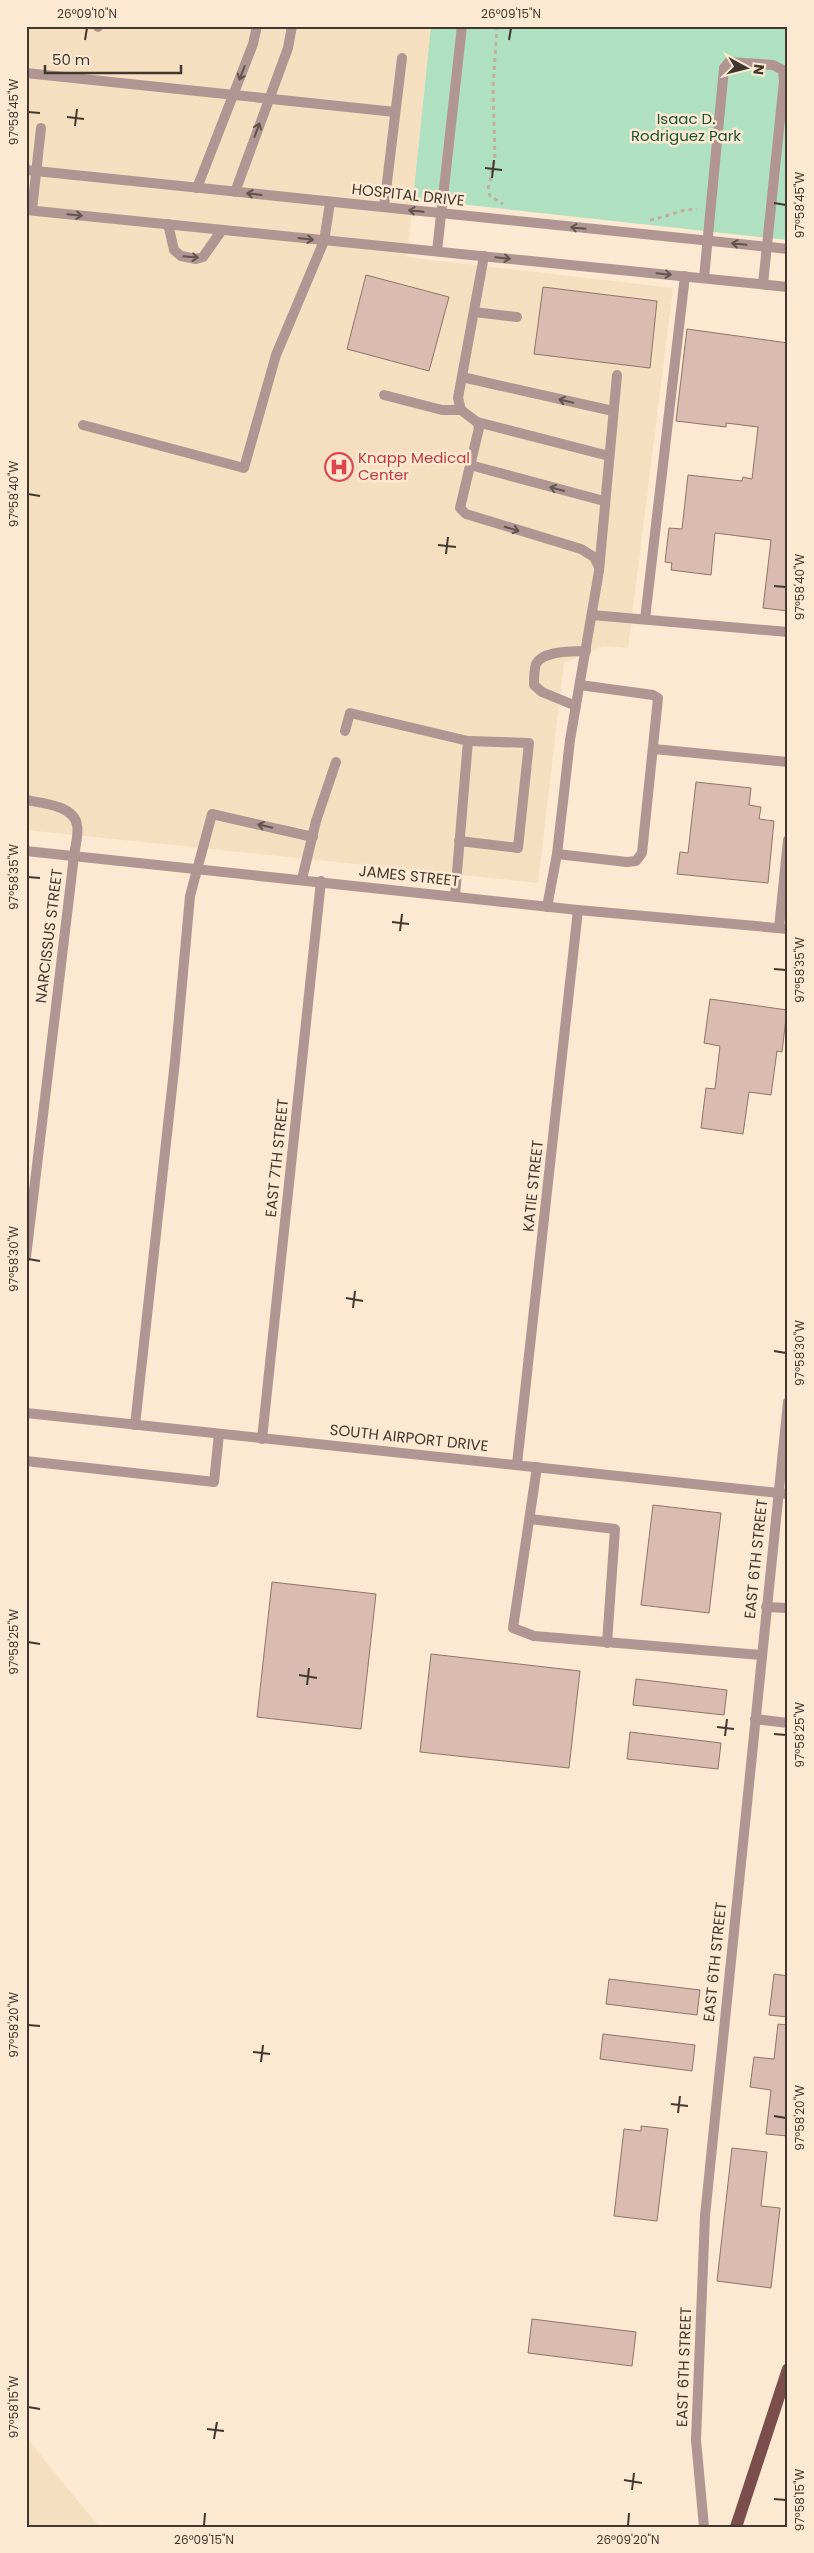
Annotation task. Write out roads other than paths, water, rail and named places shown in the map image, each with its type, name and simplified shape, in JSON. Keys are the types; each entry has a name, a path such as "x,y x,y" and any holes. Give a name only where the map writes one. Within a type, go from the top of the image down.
{"main road":[{"path":"736,2527 788,2369"}],"street":[{"path":"197,188 233,96 257,26"},
{"path":"235,192 288,48 292,26"},
{"path":"437,251 462,26"},
{"path":"384,208 402,58"},
{"path":"704,278 724,68 729,62 773,65 783,70 784,81 763,284"},
{"path":"26,73 395,112"},
{"path":"41,128 31,171 29,210 788,286"},
{"name":"HOSPITAL DRIVE","path":"31,171 788,250"},
{"path":"83,425 244,468 276,355 324,241 330,203"},
{"path":"168,224 174,250 181,256 196,259 203,257 222,230"},
{"path":"461,410 458,398 484,256"},
{"path":"645,619 685,276"},
{"path":"474,312 517,317"},
{"path":"547,906 557,854 576,706 592,615 617,375"},
{"path":"462,377 613,411"},
{"path":"384,395 442,410 461,410 477,422 609,456"},
{"path":"477,422 479,428 460,508 466,514 580,550 594,557 598,565"},
{"path":"470,465 604,501"},
{"path":"592,615 788,632"},
{"path":"576,706 538,689 534,684 535,673 537,664 542,658 553,654 586,652"},
{"path":"557,854 627,862 636,861 642,853 658,698 653,695 580,685"},
{"path":"344,732 350,713 468,741 529,743 518,848 459,841"},
{"path":"455,896 468,741"},
{"path":"654,748 788,762"},
{"path":"302,879 336,762"},
{"name":"NARCISSUS STREET","path":"26,800 53,805 68,812 77,824 26,1256"},
{"path":"135,1425 175,1061 190,896 212,814 313,837"},
{"path":"783,928 788,840"},
{"name":"JAMES STREET","path":"26,851 321,881 578,910 783,928"},
{"name":"EAST 7TH STREET","path":"262,1439 321,881"},
{"name":"KATIE STREET","path":"517,1464 578,910"},
{"name":"EAST 6TH STREET","path":"704,2527 696,2440 705,2216 766,1606 783,1494 788,1402"},
{"name":"SOUTH AIRPORT DRIVE","path":"26,1413 517,1464 783,1494"},
{"path":"26,1461 214,1482 219,1434"},
{"path":"537,1467 514,1628 534,1636 761,1655"},
{"path":"530,1519 615,1529 607,1643"},
{"path":"766,1606 788,1608"},
{"path":"755,1720 788,1723"}],"place":[{"name":"Knapp Medical Center","path":"339,467"}],"park label":[{"name":"Isaac D. Rodriguez Park","path":"686,128"}]}
